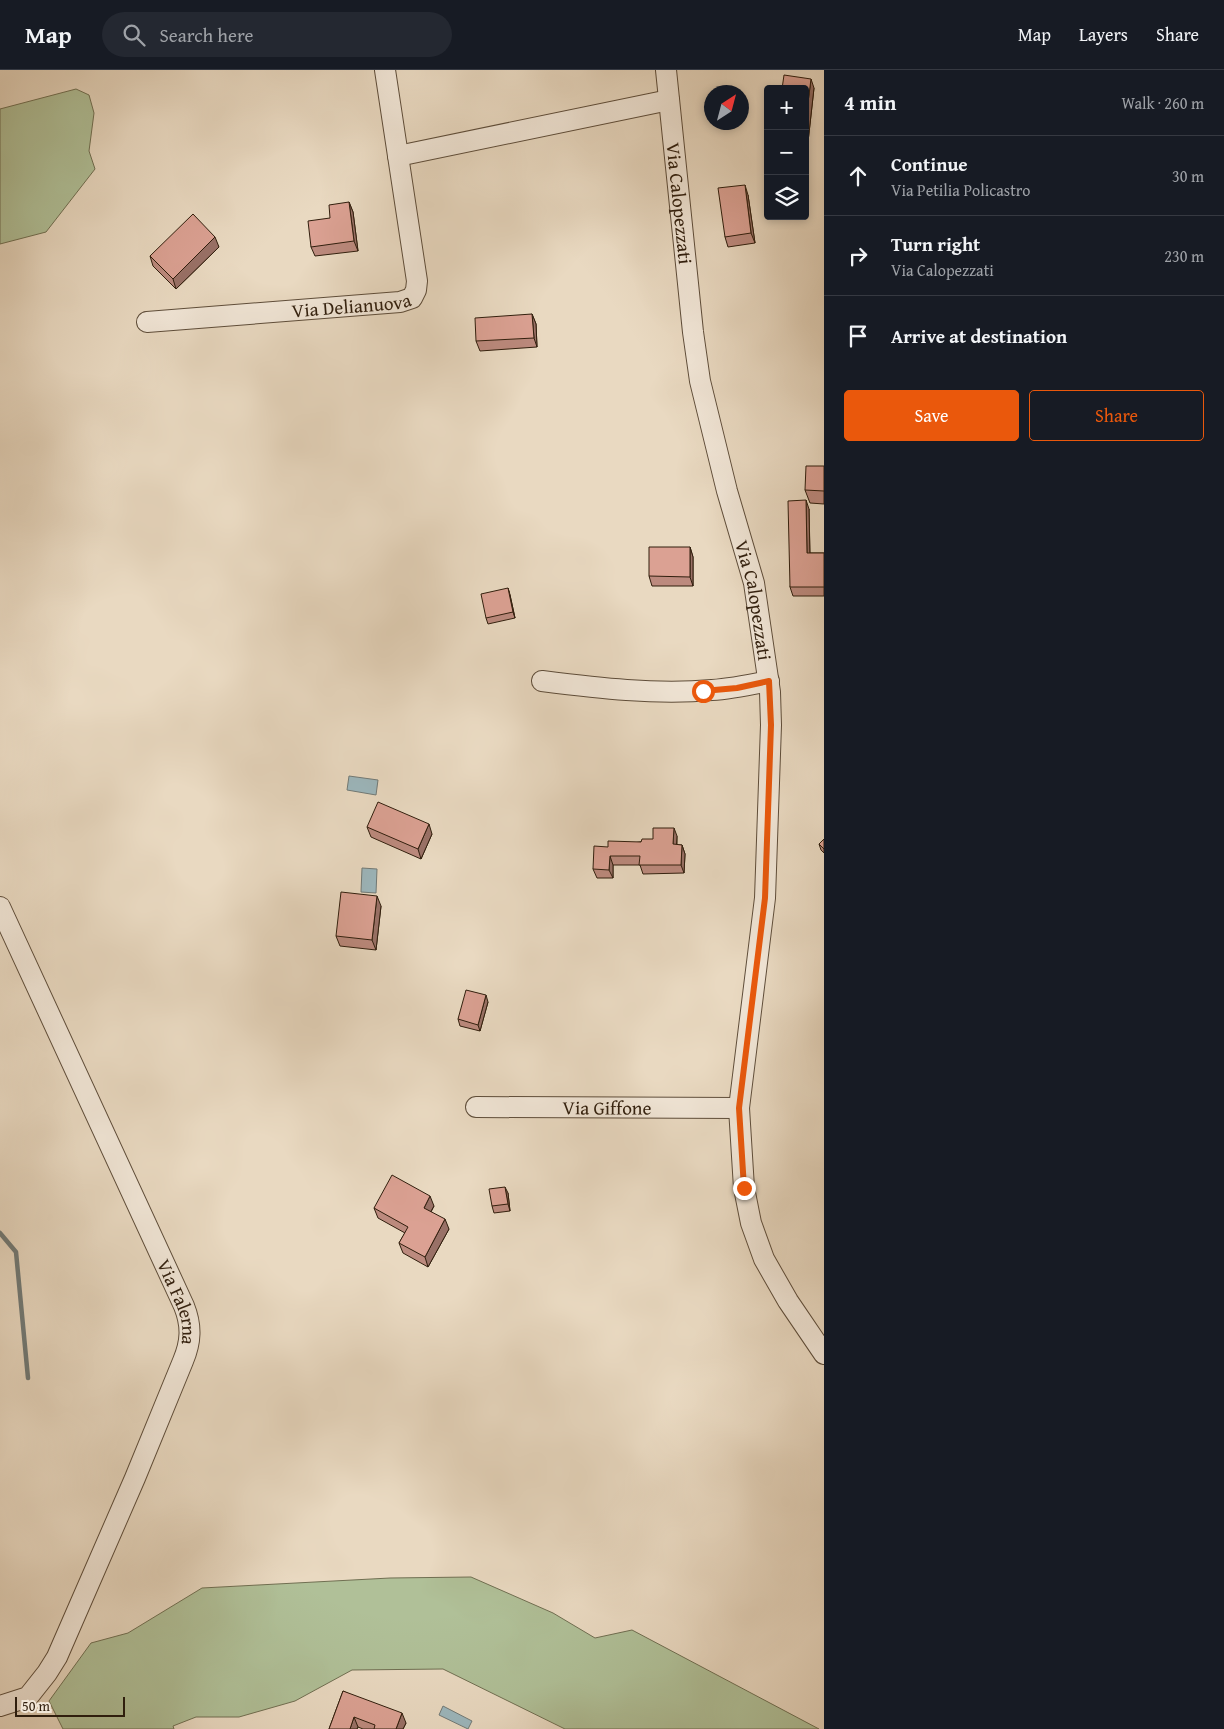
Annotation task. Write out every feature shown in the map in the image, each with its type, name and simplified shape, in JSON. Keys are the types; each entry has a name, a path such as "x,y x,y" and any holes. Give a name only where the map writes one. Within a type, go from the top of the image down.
{"street":[{"path":"385,70 398,156 669,100"},
{"name":"Via Calopezzati","path":"666,70 693,332 700,381 727,491 754,583 769,681 771,719 765,898 739,1108 744,1182 754,1235 764,1259 798,1317 824,1354"},
{"name":"Via Delianuova","path":"146,322 400,302 412,298 416,290 417,281 398,156"},
{"path":"542,680 598,688 680,691 729,688 769,681"},
{"name":"Via Falerna","path":"0,907 184,1306 190,1329 189,1343 183,1361 135,1478 57,1657 48,1673 28,1698 0,1706"},
{"name":"Via Giffone","path":"476,1107 739,1108"}],"green space":[{"path":"76,89 89,95 94,113 89,151 95,169 46,232 0,244 0,109"},
{"path":"471,1577 553,1613 595,1638 632,1630 819,1729 565,1729 443,1669 352,1670 295,1701 239,1717 196,1717 173,1726 174,1729 63,1729 49,1701 91,1643 128,1633 202,1588 390,1578"}],"water":[{"path":"349,776 378,780 376,795 347,790"},
{"path":"362,868 377,869 376,893 361,892"},
{"path":"443,1706 472,1721 468,1729 439,1715"}],"building":[{"path":"784,75 811,79 809,95 809,85 783,85"},
{"path":"745,185 751,233 725,237 718,188"},
{"path":"349,202 354,241 311,247 308,221 330,218 329,205"},
{"path":"193,214 215,237 173,279 150,256"},
{"path":"532,314 534,338 476,341 475,318"},
{"path":"806,466 824,466 824,491 805,490"},
{"path":"806,500 807,553 824,553 824,587 790,587 788,501"},
{"path":"649,547 690,547 690,577 649,576"},
{"path":"508,588 513,612 486,618 481,594"},
{"path":"378,802 429,824 418,849 367,827"},
{"path":"653,828 674,828 673,844 682,845 681,865 639,865 640,856 610,856 609,870 593,869 594,846 608,847 608,841 641,842 642,839 653,839"},
{"path":"824,839 824,849 819,844"},
{"path":"341,892 377,896 372,940 336,936"},
{"path":"466,990 486,995 478,1025 458,1019"},
{"path":"392,1175 430,1196 424,1208 445,1219 425,1257 399,1243 408,1227 374,1208"},
{"path":"505,1187 508,1204 492,1206 489,1189"},
{"path":"343,1691 402,1713 396,1729 374,1729 375,1725 354,1717 350,1729 329,1729"}],"waterway":[{"path":"0,1233 16,1252 28,1378"}],"route":[{"path":"703,691 737,688 769,681 771,703 765,898 739,1108 744,1188"}]}
